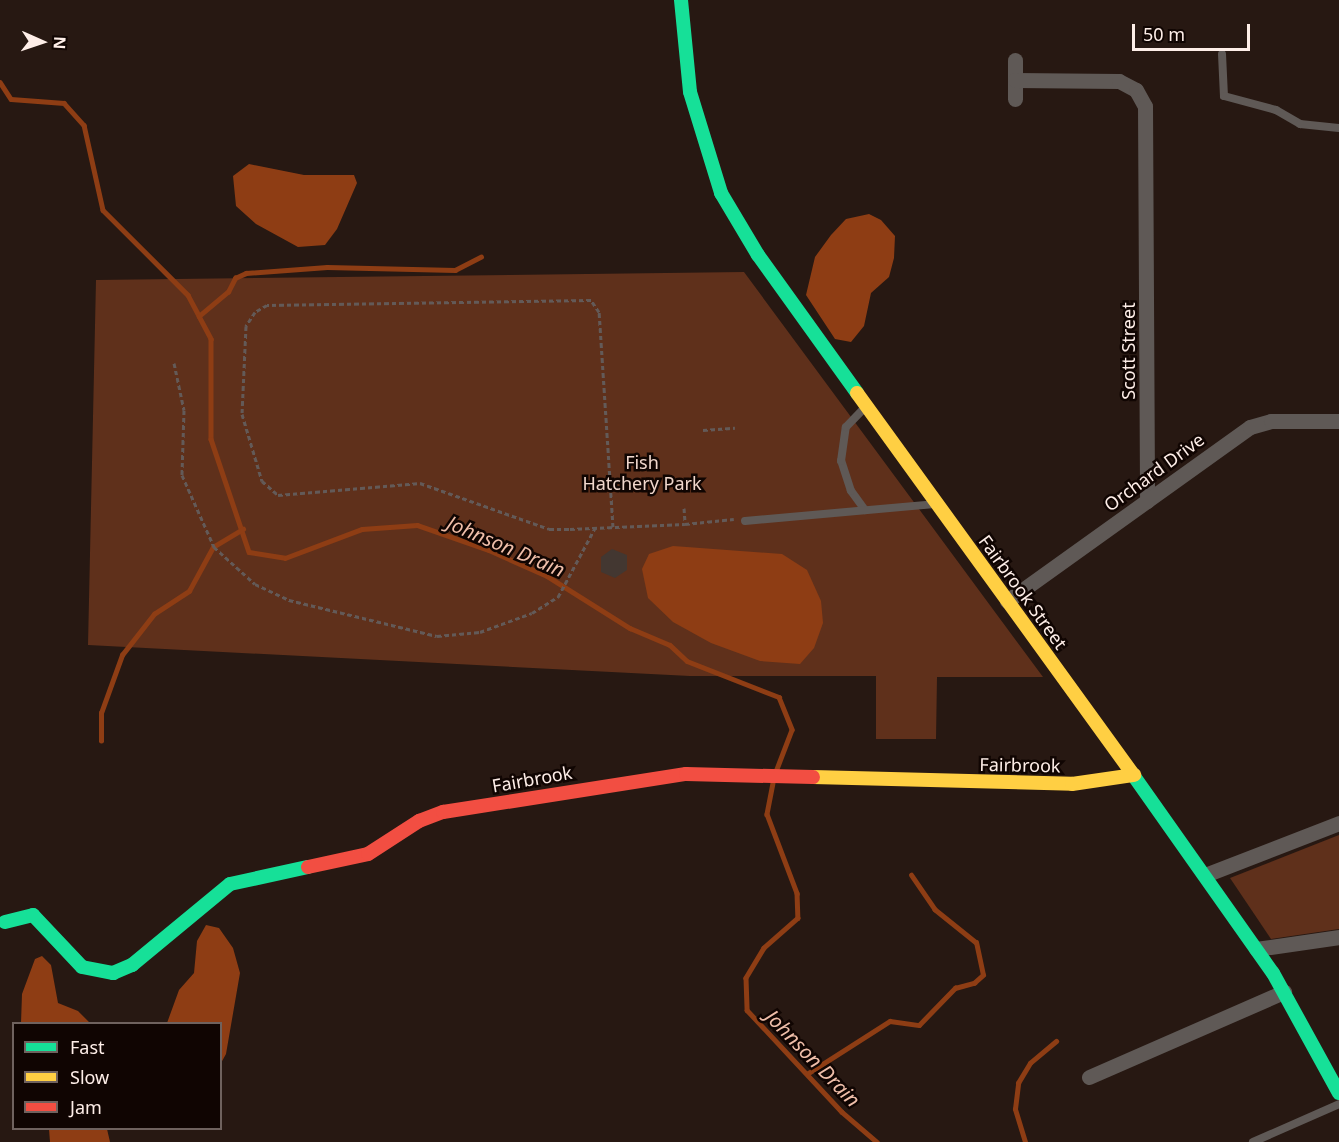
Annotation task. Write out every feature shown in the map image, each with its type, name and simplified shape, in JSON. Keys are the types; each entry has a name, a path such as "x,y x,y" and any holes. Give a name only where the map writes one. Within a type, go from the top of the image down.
{"street":[{"name":"Fairbrook Street","path":"681,0 694,107 713,174 726,202 781,291 1205,874 1284,992 1339,1092"},
{"path":"1015,60 1015,99"},
{"name":"Scott Street","path":"1015,80 1109,80 1136,90 1147,114 1148,501"},
{"name":"Orchard Drive","path":"1007,601 1260,423 1339,421"},
{"name":"Fairbrook","path":"5,922 33,915 82,967 113,973 132,965 230,884 368,854 430,816 629,780 686,774 1072,784 1134,775"},
{"path":"1205,874 1339,823"},
{"path":"1256,950 1339,937"},
{"path":"1089,1077 1284,992"}],"lane":[{"path":"1222,54 1224,96 1276,110 1300,124 1339,128"},
{"path":"865,510 851,490 841,461 846,427 866,407"},
{"path":"745,520 936,503"},
{"path":"1253,1142 1339,1104"}],"path":[{"path":"613,527 599,312 591,300 267,305 255,312 246,326 242,414 262,481 278,495 420,483 549,529 595,528 685,524 745,520"},
{"path":"174,363 184,410 182,475 214,547 255,584 304,605 437,636 455,636 505,624 558,597 571,578 595,528"},
{"path":"703,430 735,428"},
{"path":"684,508 685,524"}],"green space":[{"name":"Fish Hatchery Park","path":"744,272 1043,677 937,677 936,739 876,739 876,676 690,676 88,645 96,280"},
{"path":"1339,835 1339,929 1271,939 1230,878"}],"shaded area":[{"path":"249,164 304,175 354,175 357,183 337,229 325,245 298,247 256,224 236,206 233,176"},
{"path":"869,214 881,220 895,236 894,258 889,277 871,293 864,326 851,342 835,339 806,295 815,257 846,219"},
{"path":"673,546 782,554 807,570 821,601 823,623 814,648 800,664 760,661 711,643 673,622 648,598 642,569 649,554"},
{"path":"206,925 219,928 233,948 240,973 226,1054 222,1061 222,1022 167,1022 179,990 194,973 197,941"},
{"path":"42,956 51,965 58,1003 78,1011 89,1022 21,1022 22,994 35,959"},
{"path":"49,1130 107,1130 110,1142 50,1142"}],"building":[{"path":"612,549 627,555 627,570 615,578 601,572 601,557"}],"waterway":[{"name":"Johnson Drain","path":"0,82 11,99 64,103 84,125 103,210 188,295 211,339 211,439 249,552 285,558 362,529 417,525 489,550 547,576 630,628 670,645 687,661 779,697 792,730 777,769"},
{"path":"199,316 228,292 235,278 246,273 327,267 455,270 481,257"},
{"path":"101,741 101,713 122,655 154,614 189,591 213,547 243,529"},
{"name":"Johnson Drain","path":"773,783 767,814 797,893 798,918 764,948 746,978 747,1010 842,1112 877,1142"},
{"path":"807,1074 890,1021 919,1025 955,988 974,983 983,975 976,943 935,910 911,875"},
{"path":"1025,1142 1015,1109 1018,1083 1030,1063 1056,1041"}],"traffic: fast":[{"path":"681,0 690,92 721,193 758,255 857,393"},
{"path":"1131,772 1273,973 1339,1093"},
{"path":"5,922 33,915 82,967 113,973 132,965 230,884 308,867"}],"traffic: slow":[{"path":"857,393 1131,772"},
{"path":"813,777 1072,784 1134,775"}],"traffic: jam":[{"path":"308,867 368,854 419,821 443,812 686,774 813,777"}]}
